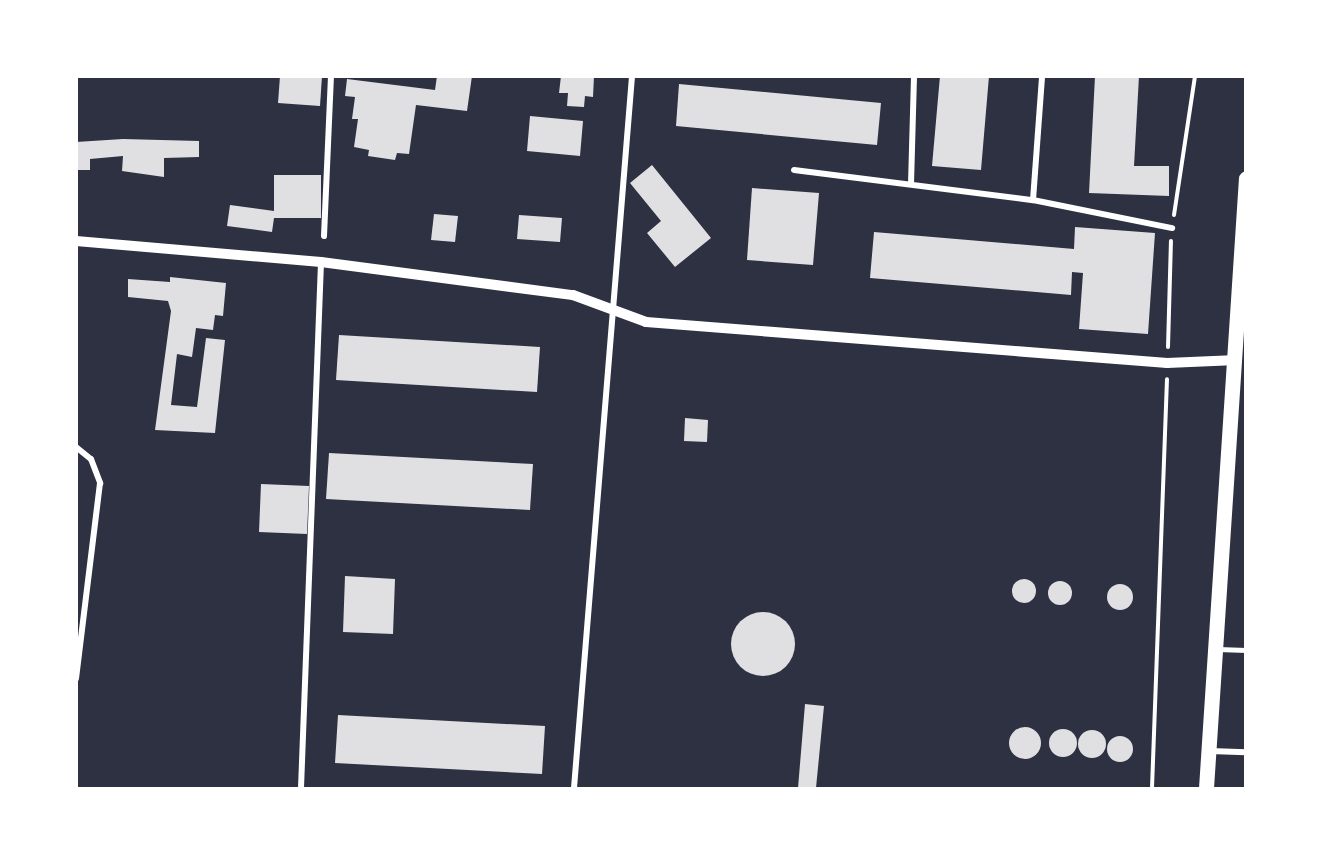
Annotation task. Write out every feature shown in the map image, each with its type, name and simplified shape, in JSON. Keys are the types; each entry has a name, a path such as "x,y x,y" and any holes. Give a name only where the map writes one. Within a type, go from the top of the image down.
{"main road":[{"path":"1206,789 1237,360 1244,243 1245,178"}],"street":[{"path":"324,236 331,76"},
{"path":"574,789 632,76"},
{"path":"911,184 915,76"},
{"path":"1033,200 1042,76"},
{"path":"794,170 1033,200 1172,228"},
{"path":"76,241 321,262 573,295 646,322 1167,363 1237,360"},
{"path":"301,789 321,262"},
{"path":"76,447 91,459 100,483 76,679"},
{"path":"1209,751 1245,752"}],"lane":[{"path":"1215,649 1245,650"}],"path":[{"path":"1152,789 1172,228 1195,76"}],"building":[{"path":"280,76 322,76 320,106 278,103"},
{"path":"437,76 472,76 467,111 416,105 409,154 397,153 395,160 368,156 369,150 354,147 358,119 352,119 355,97 345,96 347,79 435,90"},
{"path":"561,76 594,76 593,97 585,96 584,107 567,106 568,93 559,93"},
{"path":"940,76 989,76 981,170 932,166"},
{"path":"1095,76 1139,76 1134,166 1169,166 1169,196 1089,193"},
{"path":"679,84 881,103 877,145 676,126"},
{"path":"530,116 583,121 580,156 527,151"},
{"path":"123,139 199,141 199,157 164,158 164,177 122,171 123,156 90,159 90,170 76,170 76,142"},
{"path":"652,165 711,238 675,267 647,233 661,221 630,183"},
{"path":"274,175 321,175 321,218 274,218 272,232 227,226 230,205 274,211"},
{"path":"752,188 819,193 813,265 747,260"},
{"path":"434,214 458,216 455,242 431,240"},
{"path":"519,215 562,218 560,242 517,239"},
{"path":"1075,227 1155,233 1148,334 1079,329 1083,273 1072,272 1071,295 870,278 874,232 1074,249"},
{"path":"170,277 226,283 223,316 215,315 213,330 196,328 192,357 177,354 171,405 197,407 206,338 225,340 215,433 155,430 171,311 168,301 128,297 128,279 170,282"},
{"path":"339,335 540,347 537,392 336,380"},
{"path":"685,418 708,420 707,442 684,441"},
{"path":"329,453 533,464 530,510 326,499"},
{"path":"261,484 309,486 307,534 259,532"},
{"path":"345,576 395,579 393,634 343,632"},
{"path":"1024,579 1033,582 1036,591 1033,600 1024,603 1015,600 1012,591 1015,582"},
{"path":"1060,581 1069,584 1072,593 1069,602 1060,605 1051,602 1048,593 1051,584"},
{"path":"1120,584 1129,588 1133,597 1129,606 1120,610 1111,606 1107,597 1111,588"},
{"path":"757,612 769,612 786,621 793,632 795,644 793,656 786,667 769,676 757,676 745,671 736,662 731,650 731,638 736,626 745,617"},
{"path":"805,704 824,706 816,788 798,788"},
{"path":"338,715 545,726 542,774 335,763"},
{"path":"1025,727 1036,732 1041,743 1036,754 1025,759 1014,754 1009,743 1014,732"},
{"path":"1063,729 1073,733 1077,743 1073,753 1063,757 1053,753 1049,743 1053,733"},
{"path":"1092,730 1102,734 1106,744 1102,754 1092,758 1082,754 1078,744 1082,734"},
{"path":"1120,736 1129,740 1133,749 1129,758 1120,762 1111,758 1107,749 1111,740"}]}
